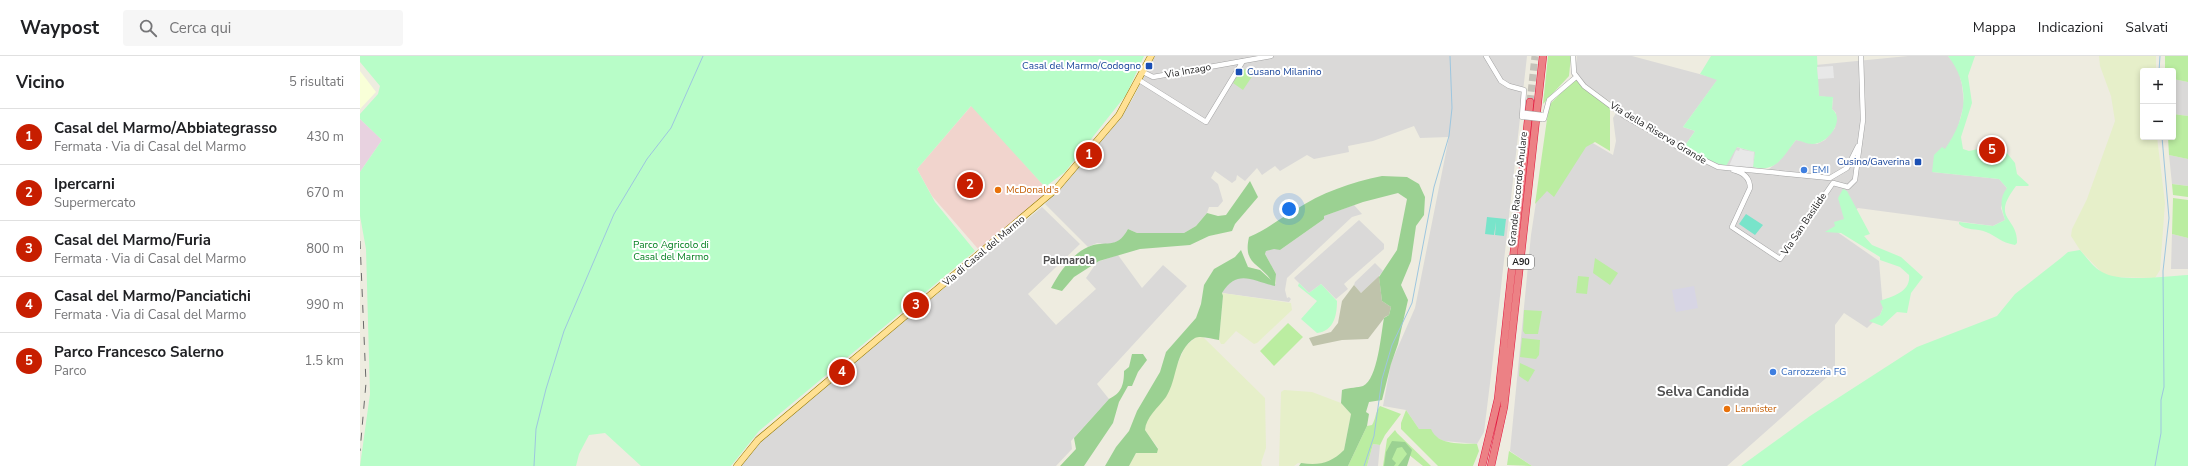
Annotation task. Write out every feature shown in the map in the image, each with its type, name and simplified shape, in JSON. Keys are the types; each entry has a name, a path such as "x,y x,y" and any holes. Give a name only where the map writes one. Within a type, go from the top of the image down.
{"highway":[{"name":"Grande Raccordo Anulare","path":"1491,466 1504,407 1543,56"},
{"name":"Grande Raccordo Anulare","path":"1482,466 1498,399 1530,102"}],"main road":[{"path":"1143,72 1151,56"},
{"name":"Via di Casal del Marmo","path":"737,466 758,440 1056,189 1116,119 1143,72"}],"street":[{"name":"Via Inzago","path":"1143,72 1153,77 1271,56"},
{"path":"1486,56 1499,79 1514,87 1523,89 1523,115 1543,117 1550,100 1576,77 1573,69 1573,56"},
{"path":"1860,141 1863,116 1861,56"},
{"path":"1139,80 1206,122 1243,61"},
{"name":"Via della Riserva Grande","path":"1576,77 1584,86 1612,107 1651,131 1711,165 1732,170 1830,178 1845,170 1860,141"},
{"name":"Via San Basilide","path":"1732,170 1745,175 1750,183 1750,188 1732,227 1780,259 1827,189 1835,182 1846,187 1851,186 1855,180 1860,141"}],"shaded area":[{"path":"1155,56 1527,56 1484,432 1477,444 1444,441 1419,429 1406,410 1383,406 1391,363 1415,308 1449,137 1420,138 1414,126 1373,141 1348,146 1349,152 1314,159 1307,155 1280,171 1275,166 1262,175 1257,168 1245,181 1237,175 1236,180 1232,183 1215,171 1211,178 1218,184 1223,201 1218,207 1209,207 1207,213 1196,226 1184,233 1137,233 1128,229 1122,239 1110,245 1097,243 1088,247 1045,204 1112,128 1132,100"},
{"path":"1577,56 1632,56 1718,79 1683,127 1695,131 1684,147 1699,156 1736,147 1755,152 1753,167 1769,169 1779,161 1796,140 1817,144 1825,140 1835,128 1836,113 1832,109 1833,98 1819,96 1816,65 1908,56 1948,56 1958,68 1964,104 1957,131 1932,172 1999,179 2007,188 2001,208 2005,220 1993,226 1858,208 1833,229 1879,261 1883,308 1880,315 1867,328 1844,313 1835,325 1835,370 1727,466 1532,466 1510,451 1531,235 1549,117 1613,155 1616,141 1613,118 1616,113 1653,136 1657,130 1603,97 1583,82 1575,70"},
{"path":"2099,56 2156,56 2156,68 2140,68 2140,140 2157,140 2165,203 2160,270 2155,278 2112,277 2102,273 2080,250 2071,236 2072,229 2087,199 2115,121 2111,96 2100,66"},
{"path":"1833,66 1834,78 1818,79 1817,67"},
{"path":"360,71 376,92 360,109"},
{"path":"2176,80 2188,82 2188,116 2176,114"},
{"path":"972,105 1045,187 1048,193 979,250 932,196 917,169"},
{"path":"360,119 382,140 360,172"},
{"path":"1740,148 1754,152 1753,167 1729,166 1736,150 1739,151"},
{"path":"2169,155 2188,159 2188,186 2172,184"},
{"path":"1354,205 1362,214 1352,217 1287,278 1285,290 1287,298 1289,297 1291,299 1289,302 1222,293 1226,286 1237,278 1247,278 1276,284 1276,274 1265,254 1266,251 1274,248 1280,250 1324,219 1324,216"},
{"path":"1042,207 1080,244 1028,294 1056,325 1096,289 1086,278 1097,262 1118,255 1142,288 1163,265 1187,286 1097,384 1109,399 1071,441 1072,449 1056,466 734,466 756,436 860,358"},
{"path":"1359,220 1384,244 1384,249 1344,284 1348,289 1336,299 1321,284 1309,293 1294,278"},
{"path":"2172,234 2188,238 2188,269 2171,269"},
{"path":"1375,263 1383,271 1361,293 1354,285 1355,282"},
{"path":"1379,276 1382,301 1391,307 1389,315 1385,317 1368,339 1342,340 1313,346 1309,338 1331,332 1338,323 1342,301 1354,285 1361,293"},
{"path":"1694,286 1698,308 1676,312 1672,290"},
{"path":"1222,293 1291,303 1292,310 1257,343 1254,344 1236,331 1224,344 1221,344 1219,340"},
{"path":"1202,336 1265,398 1266,448 1261,463 1262,466 1129,466 1136,453 1158,448 1145,430 1146,423 1172,380 1185,347 1196,337"},
{"path":"1284,390 1312,392 1341,403 1351,414 1344,450 1337,457 1326,464 1314,466 1298,463 1294,466 1279,466 1281,392"},
{"path":"1373,444 1380,445 1378,466 1367,466"}],"green space":[{"name":"Parco Agricolo di Casal del Marmo","path":"360,56 1144,56 1126,95 1065,172 1045,187 971,106 917,169 935,202 975,251 759,431 731,466 641,466 605,433 589,435 579,454 576,466 360,466 370,394 366,249 360,216 360,172 382,140 360,119 360,114 378,94 380,86 360,62"},
{"path":"1548,56 1571,56 1569,76 1543,104"},
{"path":"1711,56 1817,56 1819,96 1833,97 1832,109 1836,113 1837,118 1831,134 1823,141 1815,144 1809,144 1796,140 1779,162 1768,168 1753,167 1755,152 1737,147 1726,166 1710,161 1684,147 1695,131 1683,127 1717,80 1700,74"},
{"path":"1948,56 1975,56 1968,76 1972,103 1961,137 1963,149 1969,151 1988,147 2002,147 2015,163 2017,174 2029,185 2016,186 2005,205 2005,212 2014,227 2016,234 2017,243 2015,245 2002,241 1986,232 1968,229 1959,224 1959,222 1993,226 2005,220 2002,211 2002,199 2007,188 1999,179 1932,172 1934,155 1942,147 1945,149 1958,126 1962,115 1963,91 1961,79"},
{"path":"2165,56 2188,56 2188,82 2176,80 2176,68 2165,68"},
{"path":"1247,69 1253,75 1243,90 1233,83 1241,70"},
{"path":"1575,79 1610,107 1610,151 1595,142 1586,147 1554,197 1547,191 1535,204 1549,105"},
{"path":"2176,114 2188,116 2188,159 2169,155 2168,140 2176,140"},
{"path":"1382,176 1407,177 1419,184 1425,197 1424,215 1416,226 1411,261 1401,285 1408,300 1398,344 1391,364 1382,400 1369,402 1366,412 1369,414 1367,426 1348,466 1299,466 1301,463 1319,464 1329,461 1344,450 1351,414 1341,403 1342,390 1363,386 1368,382 1372,375 1378,355 1384,318 1389,315 1391,307 1382,301 1379,277 1397,250 1407,199 1398,193 1363,202 1324,216 1324,219 1280,250 1274,249 1266,251 1265,254 1276,274 1275,286 1246,278 1240,278 1228,285 1222,293 1219,340 1197,337 1188,344 1183,350 1170,390 1146,425 1145,430 1158,449 1157,453 1136,453 1129,466 1105,466 1116,447 1129,431 1137,411 1160,372 1166,352 1196,318 1201,304 1204,285 1214,269 1235,257 1241,250 1248,267 1260,270 1271,280 1250,258 1248,253 1249,237 1267,228 1315,198 1359,181"},
{"path":"1250,181 1258,197 1235,224 1232,231 1209,236 1190,245 1140,249 1099,261 1074,277 1062,291 1051,288 1062,270 1071,259 1082,250 1094,245 1115,242 1124,236 1128,229 1137,233 1184,233 1196,226 1207,213 1218,216 1226,215"},
{"path":"2172,184 2188,186 2188,197 2173,195"},
{"path":"1843,189 1847,191 1870,234 1864,236 1872,245 1901,257 1923,277 1911,293 1907,313 1897,312 1882,326 1869,321 1880,315 1883,308 1880,301 1895,295 1907,286 1909,275 1900,267 1880,260 1880,257 1841,233 1825,232 1835,226 1834,222 1844,219 1838,198"},
{"path":"2173,198 2188,200 2188,238 2172,234"},
{"path":"1746,214 1763,225 1755,235 1739,224"},
{"path":"1487,217 1506,219 1504,236 1495,235 1496,222 1494,235 1485,234"},
{"path":"2080,250 2096,268 2110,275 2144,278 2188,275 2188,466 1741,466 1810,416 1917,347 1997,316 2015,294 2068,252"},
{"path":"1595,258 1618,273 1610,285 1593,273"},
{"path":"1578,276 1589,277 1587,294 1576,293"},
{"path":"1299,283 1309,293 1321,284 1337,301 1333,322 1331,326 1323,332 1317,333 1301,319 1317,301 1298,286"},
{"path":"1524,310 1542,311 1538,334 1525,334 1523,331"},
{"path":"1288,323 1303,337 1274,366 1260,351"},
{"path":"1522,338 1540,340 1539,355 1536,359 1520,357"},
{"path":"1132,354 1143,354 1147,360 1138,372 1132,386 1128,386 1119,402 1113,423 1084,466 1060,466 1076,449 1074,438 1109,399 1117,394 1121,388 1123,384 1124,371 1129,367"},
{"path":"1520,363 1535,370 1528,382 1519,376"},
{"path":"1380,406 1401,414 1385,435 1380,445 1373,444 1367,466 1348,466 1367,426 1372,425"},
{"path":"1406,410 1419,429 1431,429 1434,434 1444,441 1477,444 1479,451 1473,466 1438,466 1401,429 1401,423"},
{"path":"1395,430 1431,466 1423,466 1408,454 1400,466 1383,466 1387,439"},
{"path":"1392,441 1405,442 1412,450 1407,466 1398,466 1407,454 1402,447 1397,448 1392,459 1396,463 1394,466 1384,466 1386,452"},
{"path":"1509,451 1532,466 1507,465"}],"waterway":[{"path":"534,466 536,429 546,389 564,331 614,214 647,159 671,128 703,56"},
{"path":"1364,466 1374,436 1382,379 1392,345 1412,303 1434,187 1449,136 1452,108 1450,56"},
{"path":"2159,68 2160,56"},
{"path":"2155,466 2161,433 2161,400 2164,387 2163,271 2169,218 2162,140"}],"tunnel":[{"path":"1530,102 1535,56"}],"railway":[{"path":"360,241 366,383 360,451"}],"place":[{"name":"Casal del Marmo/Codogno","path":"1149,66"},
{"name":"Cusano Milanino","path":"1239,72"},
{"name":"Parco Francesco Salerno","path":"1992,150"},
{"name":"Casal del Marmo/Abbiategrasso","path":"1089,155"},
{"name":"Cusino/Gaverina","path":"1918,162"},
{"name":"EMI","path":"1804,170"},
{"name":"Ipercarni","path":"970,185"},
{"name":"McDonald's","path":"998,190"},
{"name":"Casal del Marmo/Furia","path":"916,305"},
{"name":"Casal del Marmo/Panciatichi","path":"842,372"},
{"name":"Carrozzeria FG","path":"1773,372"},
{"name":"Lannister","path":"1727,409"}],"district":[{"name":"Palmarola","path":"1069,260"},
{"name":"Selva Candida","path":"1703,391"}]}
